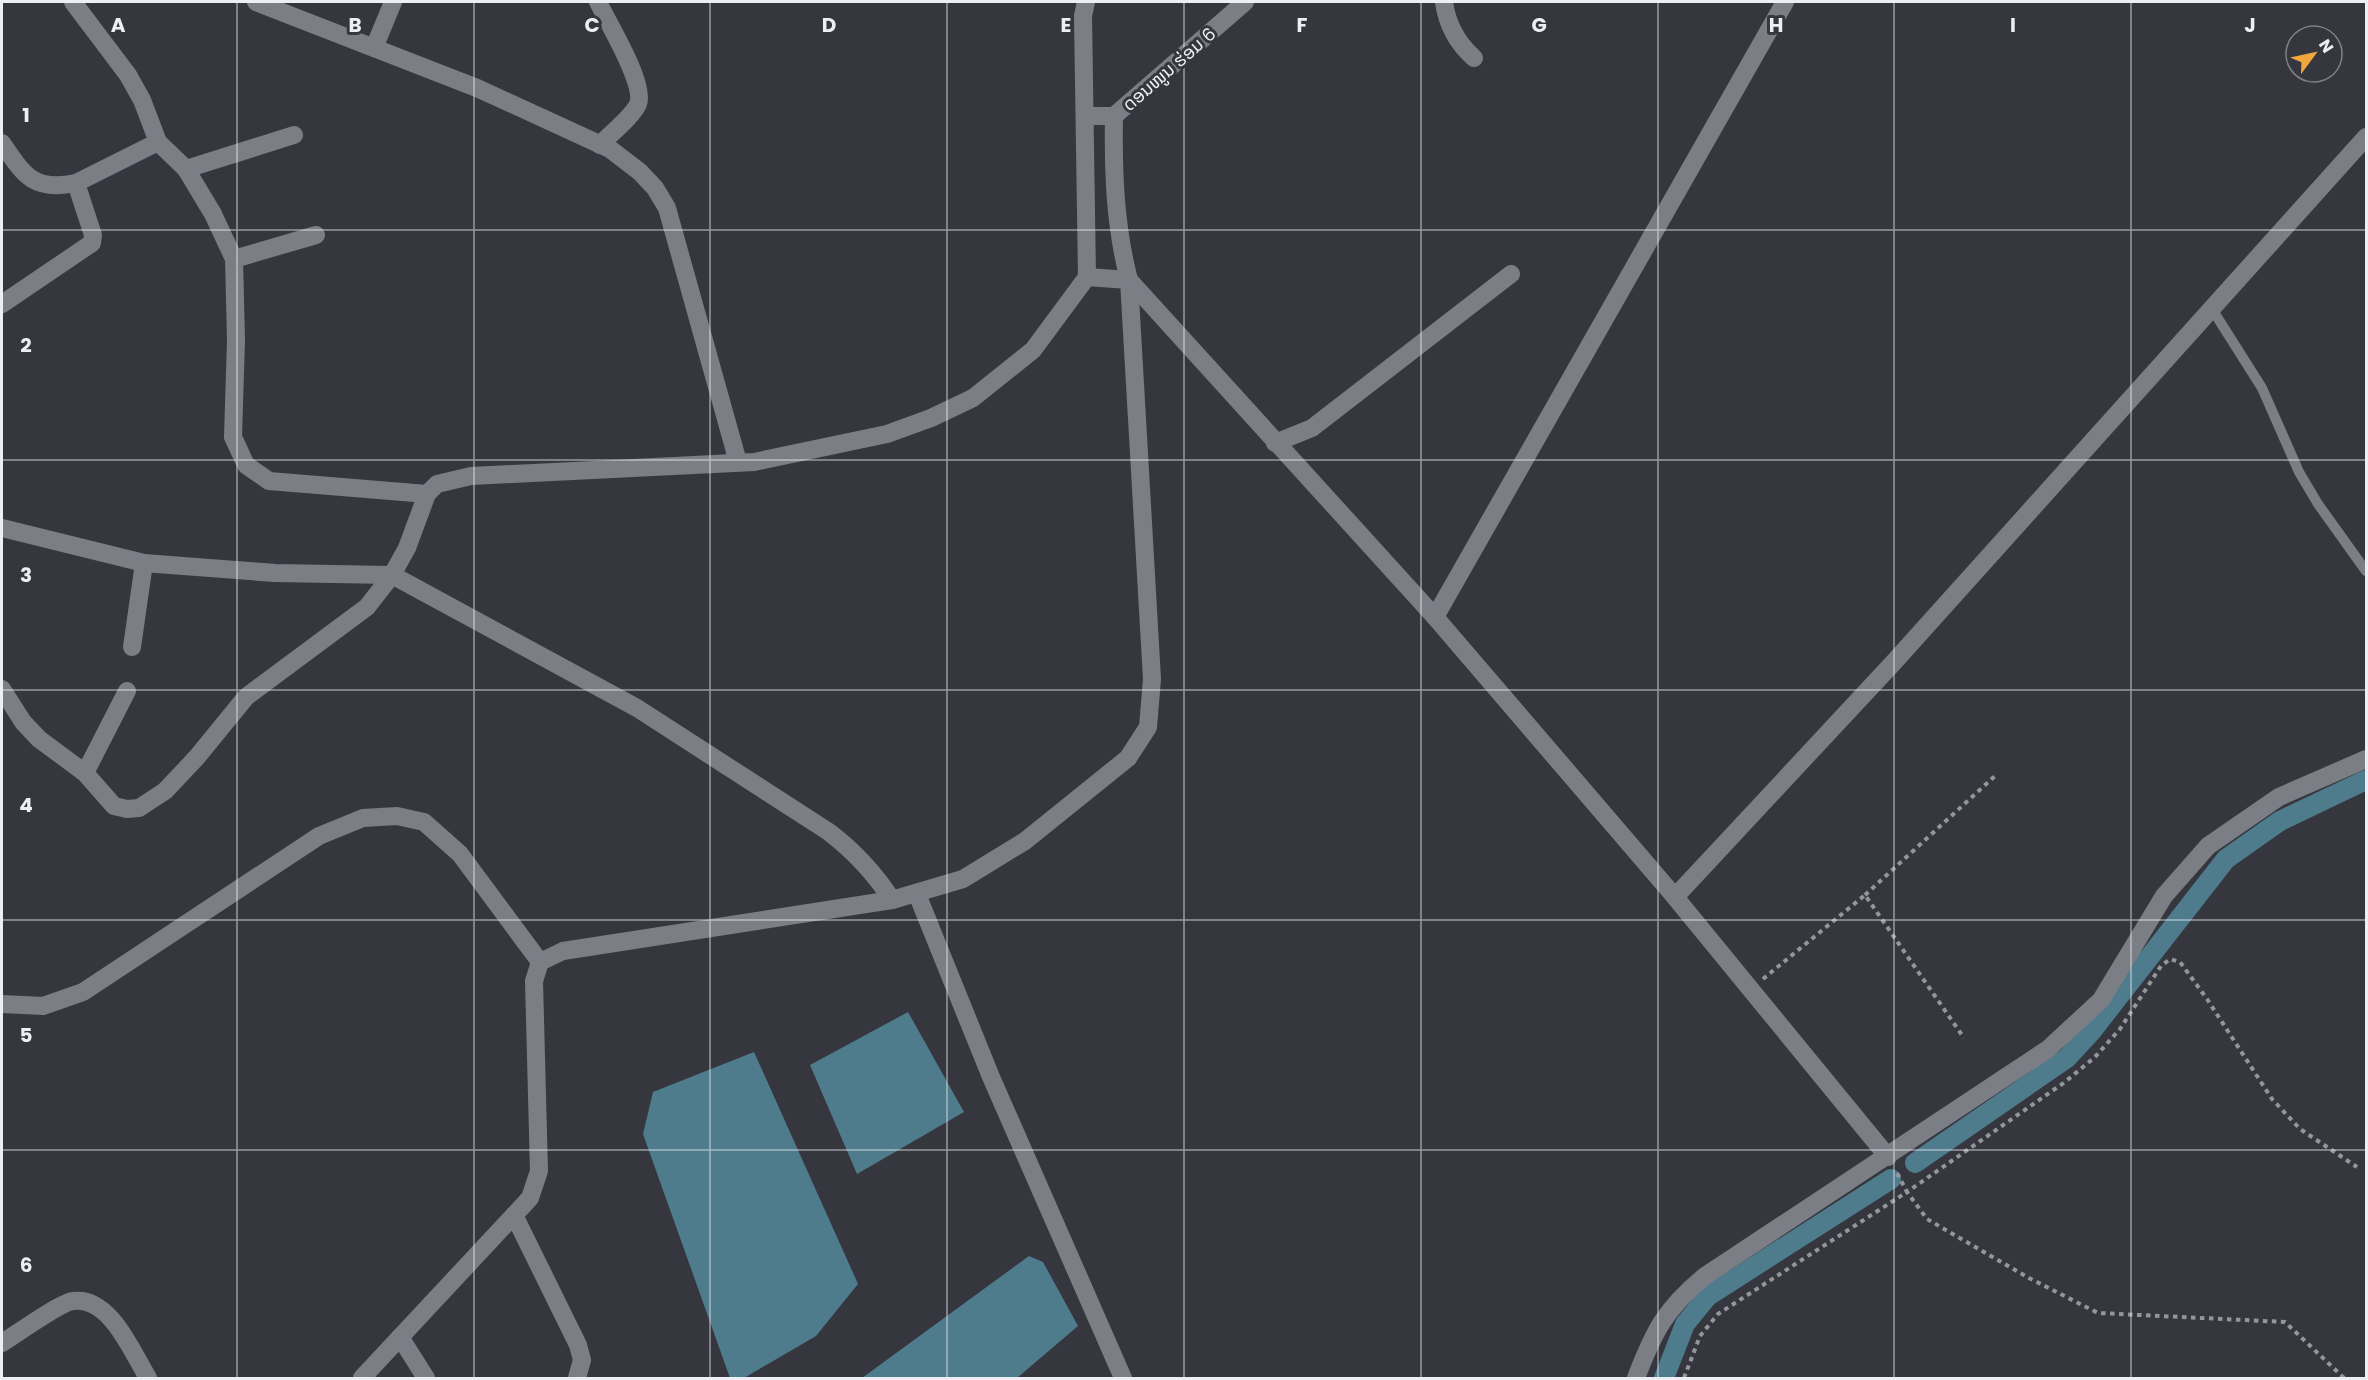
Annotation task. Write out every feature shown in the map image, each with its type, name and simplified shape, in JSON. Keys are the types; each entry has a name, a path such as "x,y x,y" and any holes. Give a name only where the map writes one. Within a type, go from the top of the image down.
{"street":[{"path":"73,2 128,75 142,100 158,142 186,169 213,214 234,259 236,340 232,437 246,465 269,481 427,494"},
{"path":"256,2 477,88 600,145 640,172 655,188 666,208 738,462"},
{"path":"374,48 393,2"},
{"path":"598,2 626,58 639,93 638,103 632,111 600,145"},
{"path":"2,689 23,722 39,739 85,773 114,806 126,809 139,808 165,791 196,758 246,697 367,607 392,575 407,548 427,494 437,484 471,476 754,462 886,434 931,418 974,398 1033,350 1087,277 1083,16 1086,2"},
{"name":"ດອນໜູນ ຮ່ອມ 6","path":"1084,116 1114,116 1245,2"},
{"path":"1443,2 1446,22 1463,49 1474,57"},
{"path":"1435,617 1785,2"},
{"path":"362,1378 530,1198 539,1171 534,981 540,962 563,951 892,900 963,879 1025,841 1128,758 1148,727 1152,679 1129,280 1119,240 1113,170 1114,116"},
{"path":"186,169 294,135"},
{"path":"1675,897 1894,662 2367,137"},
{"path":"2,143 25,176 33,182 46,185 76,183 158,142"},
{"path":"2,304 92,243 93,235 76,183"},
{"path":"234,259 316,235"},
{"path":"1275,443 1312,428 1511,274"},
{"path":"1087,277 1129,280 1435,617 1675,897 1888,1157"},
{"path":"2,528 144,563 275,573 392,575 637,708 829,832 854,852 874,873 892,900"},
{"path":"132,646 144,563"},
{"path":"85,773 127,691"},
{"path":"1636,1378 1652,1336 1677,1299 1705,1276 2048,1049 2079,1022 2101,1000 2164,896 2208,846 2279,797 2367,759"},
{"path":"2,1004 43,1006 83,992 319,836 363,818 397,816 424,822 460,854 540,962"},
{"path":"917,894 991,1077 1124,1378"},
{"path":"514,1215 578,1345 582,1360 577,1378"},
{"path":"2,1343 71,1300 94,1303 112,1319 148,1378"},
{"path":"400,1338 426,1378"}],"lane":[{"path":"2212,309 2262,388 2299,471 2318,504 2367,572"}],"path":[{"path":"1750,989 1865,895 1996,775"},
{"path":"1865,895 1964,1038"},
{"path":"1683,1378 1700,1336 1718,1314 1907,1192 2065,1082 2095,1057 2120,1029 2161,966 2170,959 2180,962 2201,989 2272,1099 2300,1129 2357,1167"},
{"path":"1888,1157 1907,1192 1927,1219 2029,1278 2098,1313 2285,1322 2344,1378"}],"water":[{"path":"908,1012 964,1112 857,1174 810,1065"},
{"path":"754,1052 858,1284 816,1336 744,1378 730,1378 643,1134 653,1092"},
{"path":"1029,1256 1043,1262 1078,1326 1017,1378 862,1378"}],"waterway":[{"path":"1915,1163 2067,1058 2091,1032 2226,859 2280,821 2366,780"},
{"path":"1664,1378 1685,1324 1708,1296 1891,1179"}]}
